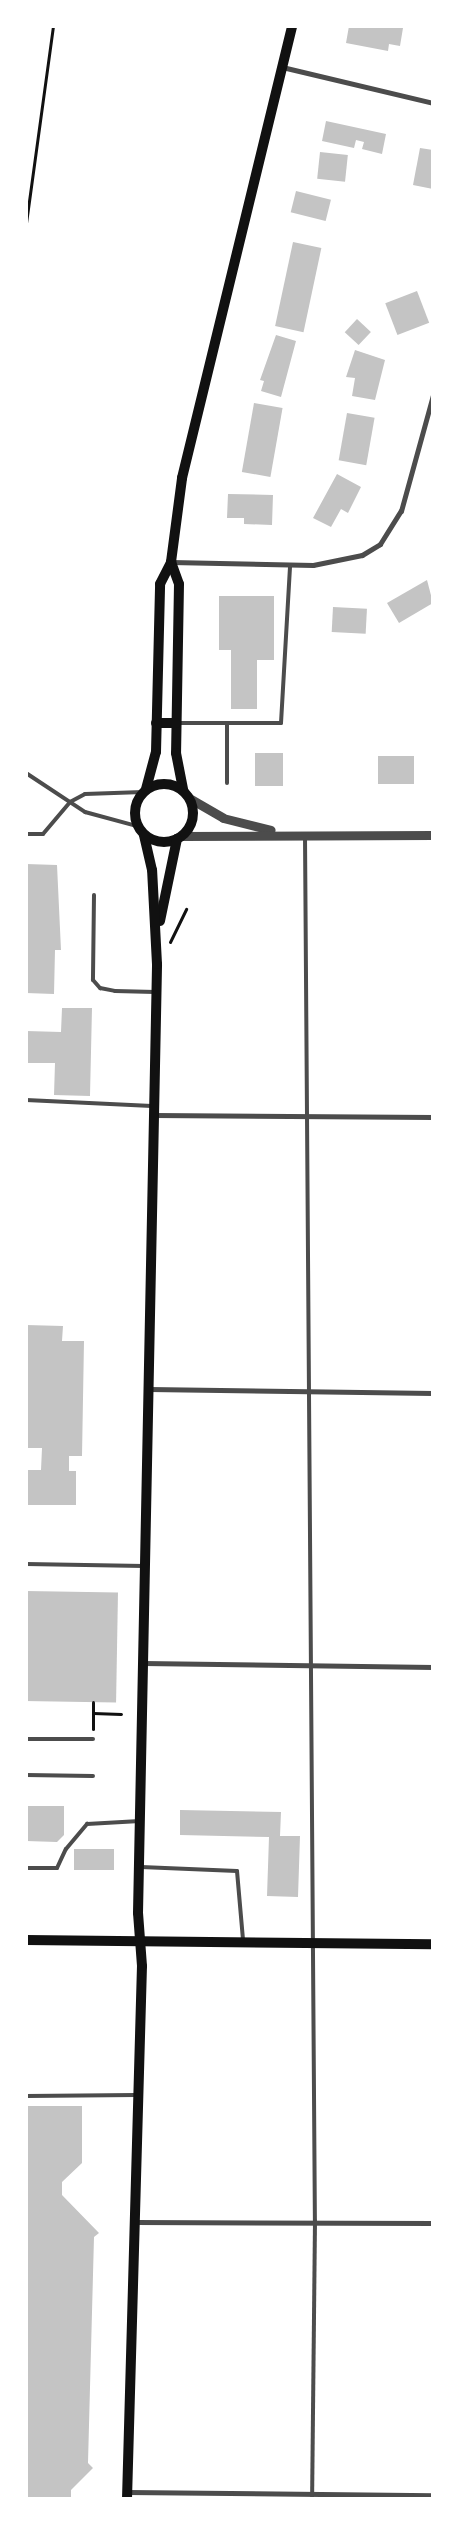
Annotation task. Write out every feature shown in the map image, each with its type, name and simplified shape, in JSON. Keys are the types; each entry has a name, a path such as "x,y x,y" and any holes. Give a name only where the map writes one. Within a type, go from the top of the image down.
{"main road":[{"path":"179,837 160,842 144,835 137,826 135,804 144,791 156,752 160,584 171,562 182,478 292,26"},
{"path":"158,929 179,837 192,822 176,760 179,584 171,562"},
{"path":"156,723 176,723"},
{"path":"144,791 161,784 186,794"},
{"path":"127,2495 138,2095 139,1866 144,1566 158,964 158,929 144,835"},
{"path":"26,1940 310,1941 433,1944"}],"street":[{"path":"282,66 433,103"},
{"path":"171,562 290,565 340,561 380,544 401,511 433,395"},
{"path":"186,794 223,818 278,832"},
{"path":"179,837 278,832 433,835"},
{"path":"154,1110 305,1117 433,1118"},
{"path":"149,1389 433,1393"},
{"path":"143,1663 433,1667"},
{"path":"135,2222 315,2221 433,2223"},
{"path":"127,2495 312,2497 433,2495"}],"lane":[{"path":"176,723 281,723 290,565"},
{"path":"227,723 227,783"},
{"path":"26,773 85,812 137,826"},
{"path":"26,834 43,834 70,802 85,794 144,791"},
{"path":"305,833 308,1665 315,2221 312,2497"},
{"path":"94,895 93,980 100,988 115,991 156,992"},
{"path":"26,1100 154,1110"},
{"path":"26,1564 144,1566"},
{"path":"26,1739 93,1739"},
{"path":"26,1775 93,1776"},
{"path":"26,1868 57,1868 66,1848 87,1824 140,1821"},
{"path":"139,1866 237,1871 243,1941"},
{"path":"26,2096 138,2095"}],"path":[{"path":"26,223 53,26"},
{"path":"158,964 186,909"},
{"path":"92,1702 93,1739"},
{"path":"92,1713 121,1714"}],"building":[{"path":"349,26 403,28 400,46 389,44 388,51 346,43"},
{"path":"326,121 386,134 382,154 362,149 364,142 356,140 354,148 322,141"},
{"path":"420,148 433,150 433,189 413,185"},
{"path":"320,152 348,155 345,182 317,179"},
{"path":"296,191 331,200 326,221 291,212"},
{"path":"293,242 321,248 303,332 275,326"},
{"path":"417,291 429,323 397,335 385,303"},
{"path":"357,319 371,332 359,345 345,332"},
{"path":"276,335 296,341 281,397 261,391 264,381 260,380"},
{"path":"355,350 385,360 375,400 352,396 355,378 346,377"},
{"path":"254,403 283,408 270,477 242,472"},
{"path":"347,413 375,418 366,465 339,460"},
{"path":"337,474 361,487 348,513 341,509 331,527 313,518"},
{"path":"228,494 273,495 272,525 244,524 244,518 227,518"},
{"path":"427,580 433,603 399,623 387,603"},
{"path":"219,596 274,596 274,660 257,660 257,709 231,709 231,650 219,650"},
{"path":"333,607 367,609 366,634 332,632"},
{"path":"255,753 283,753 283,786 255,786"},
{"path":"378,756 414,756 414,784 378,784"},
{"path":"26,864 57,865 61,950 55,950 54,994 26,993"},
{"path":"62,1008 92,1008 90,1096 54,1095 55,1063 26,1063 26,1031 61,1032"},
{"path":"26,1325 63,1326 62,1341 84,1341 82,1456 69,1456 69,1471 76,1471 76,1505 26,1505 26,1470 41,1470 42,1448 26,1448"},
{"path":"26,1591 118,1593 116,1703 26,1701"},
{"path":"26,1806 64,1806 64,1835 57,1842 26,1841"},
{"path":"180,1810 281,1812 280,1836 300,1836 298,1897 267,1896 269,1837 180,1835"},
{"path":"74,1849 114,1849 114,1870 74,1870"},
{"path":"26,2106 82,2106 82,2163 62,2182 62,2195 99,2233 94,2237 88,2463 93,2468 71,2490 71,2499 26,2499"}]}
